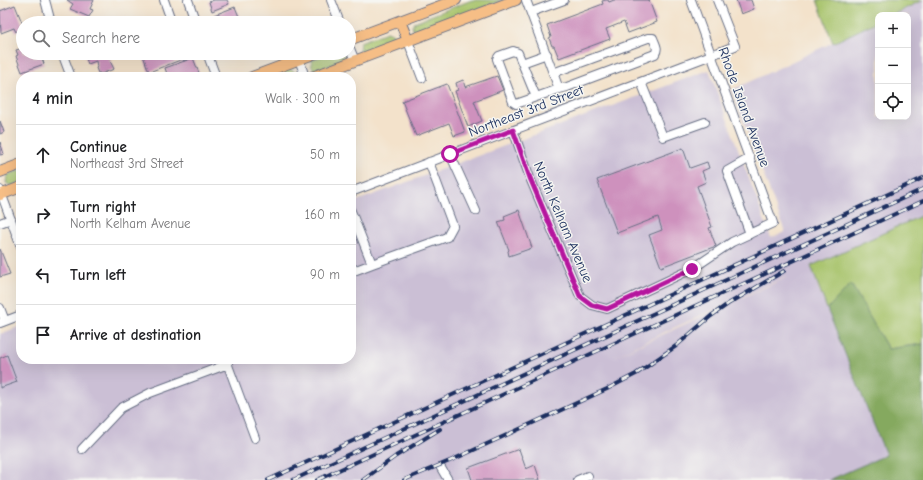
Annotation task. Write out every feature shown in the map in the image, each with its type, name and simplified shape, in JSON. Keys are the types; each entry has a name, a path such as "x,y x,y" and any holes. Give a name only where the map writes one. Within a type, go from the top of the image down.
{"main road":[{"path":"356,37 456,0"},
{"path":"325,72 516,0"},
{"path":"400,21 408,41"},
{"path":"265,72 296,60"},
{"path":"0,172 16,166"},
{"path":"1,193 16,188"}],"street":[{"path":"45,0 49,16"},
{"path":"164,0 170,16"},
{"path":"188,0 192,16"},
{"path":"331,0 337,16"},
{"path":"526,0 559,89"},
{"path":"531,12 564,0"},
{"name":"Rhode Island Avenue","path":"691,0 774,223 750,234"},
{"name":"Northeast 3rd Street","path":"356,190 734,46 717,0"},
{"path":"536,97 518,52 513,50 499,56 497,59 513,102 516,104 567,87 655,54 657,47 653,38 648,38 554,73"},
{"path":"408,41 422,78"},
{"path":"522,63 547,54"},
{"path":"65,60 69,72"},
{"path":"210,60 214,72"},
{"path":"299,60 303,72"},
{"path":"641,82 663,137 705,122"},
{"name":"North Kelham Avenue","path":"513,130 530,178 580,296 592,305 607,309 692,269 732,242 750,234"},
{"path":"450,154 476,211"},
{"path":"750,158 727,171 750,234"},
{"path":"356,270 447,237 453,226 428,162"},
{"path":"1,193 16,233"},
{"path":"0,223 11,219"},
{"path":"356,224 372,264"},
{"path":"0,308 2,322 16,317"},
{"path":"82,449 121,408 150,393 220,364"},
{"path":"228,364 255,438"},
{"path":"441,468 448,480"},
{"path":"578,480 588,476"}],"shaded area":[{"path":"923,0 923,215 811,266 819,290 886,456 829,480 0,480 0,334 16,328 16,364 356,364 356,201 709,70 771,238 785,232 732,90 875,22 875,120 911,120 911,12 898,12","holes":["786,277 787,277 616,356 669,330"]}],"green space":[{"path":"472,0 504,0 419,32 413,30 412,26 414,22"},
{"path":"817,0 923,0 898,12 875,12 875,22 833,43"},
{"path":"387,32 393,34 395,38 393,42 364,53 359,50 360,42"},
{"path":"312,60 343,60 315,71 311,65"},
{"path":"289,68 294,71 294,72 278,72"},
{"path":"16,172 16,184 11,186 6,183 7,175"},
{"path":"923,215 923,344 888,349 851,285 827,309 811,266"},
{"path":"851,284 888,349 923,344 923,480 829,480 886,455 827,309"}],"building":[{"path":"67,0 94,0 90,9 93,10 90,16 70,9 73,4"},
{"path":"214,0 227,0 229,4 212,11 209,2"},
{"path":"606,0 609,2 614,0 649,0 657,22 628,33 624,22 606,29 610,39 559,58 549,38 551,37 547,25 603,4 602,1"},
{"path":"736,0 751,0 754,9 741,14"},
{"path":"15,5 19,16 16,16 16,32 14,28 1,33 0,11"},
{"path":"235,7 239,16 214,16"},
{"path":"18,60 43,60 44,64 22,72"},
{"path":"87,60 110,60 114,69 106,72 98,72 96,61 88,64"},
{"path":"145,60 180,60 149,72"},
{"path":"187,60 194,60 199,72 166,72 165,68"},
{"path":"497,76 503,90 474,101 482,121 468,127 455,91 458,90 456,83 463,80 465,87"},
{"path":"447,84 465,132 454,136 449,123 416,136 402,101"},
{"path":"0,121 4,132 0,134"},
{"path":"0,142 4,154 0,155"},
{"path":"683,148 690,168 707,162 709,168 702,171 706,182 697,186 712,227 709,228 716,246 661,267 649,235 662,230 658,217 617,233 597,180"},
{"path":"519,210 532,248 509,256 509,250 498,222 505,220 504,216"},
{"path":"0,249 10,274 0,277"},
{"path":"7,355 17,382 0,388 0,358"},
{"path":"519,449 526,469 535,465 540,480 472,480 468,468"}],"railway":[{"path":"268,480 923,178"},
{"path":"293,480 923,189"},
{"path":"317,480 923,201"},
{"path":"404,480 452,460 607,389 636,374 676,346 711,316 728,304 784,271"},
{"path":"363,480 396,456 440,429"}],"route":[{"path":"450,154 513,130 530,178 580,296 592,305 607,309 692,269"}]}
